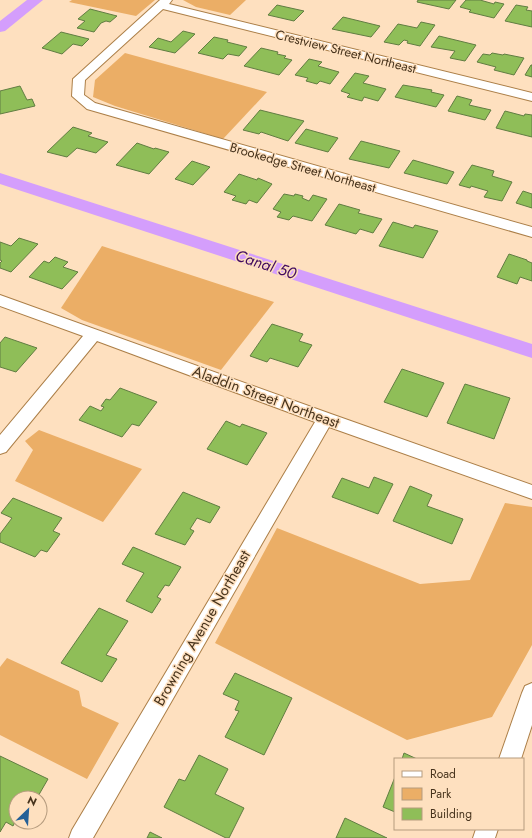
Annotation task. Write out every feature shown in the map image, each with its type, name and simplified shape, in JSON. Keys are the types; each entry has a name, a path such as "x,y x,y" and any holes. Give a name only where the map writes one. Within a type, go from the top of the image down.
{"street":[{"name":"Brookedge Street Northeast","path":"164,3 79,79 78,96 91,106 532,232"},
{"name":"Crestview Street Northeast","path":"164,3 532,97"},
{"name":"Aladdin Street Northeast","path":"0,300 325,419 532,492"},
{"path":"0,448 94,334"},
{"name":"Browning Avenue Northeast","path":"80,838 325,419"},
{"path":"510,758 532,693"}],"green space":[{"path":"72,0 155,0 136,16 69,2"},
{"path":"183,0 246,0 230,15 196,7"},
{"path":"125,53 267,92 223,139 115,106 93,97 95,80"},
{"path":"102,246 274,302 221,370 82,320 61,308"},
{"path":"39,430 142,469 103,522 15,481 33,450 25,441"},
{"path":"505,503 532,507 532,645 492,717 407,740 215,643 277,528 420,584 470,580"},
{"path":"7,658 79,691 82,706 119,723 87,779 0,735 0,667"}],"building":[{"path":"418,0 456,0 449,9 417,2"},
{"path":"466,0 480,0 494,4 495,2 504,4 494,18 469,12 471,10 460,7"},
{"path":"277,5 304,11 294,21 268,15"},
{"path":"516,5 528,7 526,10 532,11 532,27 505,21"},
{"path":"90,9 117,16 110,22 106,21 101,23 94,32 77,28 85,21 78,19"},
{"path":"343,17 380,26 371,37 332,29"},
{"path":"421,22 435,25 420,46 407,43 408,41 404,40 399,45 384,42 398,24 417,28"},
{"path":"183,31 195,34 175,53 149,47 158,38 171,42"},
{"path":"61,32 89,39 82,46 73,44 62,54 42,48"},
{"path":"439,36 476,45 465,61 450,58 455,51 431,47"},
{"path":"214,37 247,47 239,56 228,54 223,59 198,53"},
{"path":"261,48 278,52 277,54 286,56 284,58 292,60 279,75 244,66"},
{"path":"492,53 524,58 514,75 494,70 496,67 477,62 483,54 490,55"},
{"path":"309,59 322,62 318,66 339,72 330,84 320,81 317,84 306,81 308,78 295,75"},
{"path":"532,65 532,77 525,75"},
{"path":"355,73 369,76 363,83 386,89 378,101 364,97 362,101 347,97 350,94 341,91"},
{"path":"403,85 432,90 431,92 444,95 436,107 395,97"},
{"path":"20,86 27,100 32,99 35,106 0,114 0,91"},
{"path":"457,96 472,100 469,105 491,110 485,120 448,111"},
{"path":"260,110 304,121 288,141 261,132 259,134 243,130"},
{"path":"505,111 524,116 525,114 532,115 532,137 496,128"},
{"path":"73,127 92,133 88,136 108,142 96,153 77,148 67,157 47,152"},
{"path":"306,129 338,138 328,152 295,143"},
{"path":"361,141 400,151 389,168 349,159"},
{"path":"137,143 169,152 149,174 116,165"},
{"path":"413,160 454,172 447,184 404,173"},
{"path":"192,161 210,167 193,185 175,179"},
{"path":"472,165 494,171 492,176 512,182 502,201 484,197 488,191 471,186 470,188 459,185"},
{"path":"239,174 257,180 258,178 272,184 257,203 249,200 246,204 232,200 236,196 224,192"},
{"path":"523,191 532,194 532,208 516,203"},
{"path":"284,194 303,196 302,198 309,201 313,195 327,199 312,221 293,216 289,220 277,217 281,212 273,209"},
{"path":"339,204 360,210 358,213 382,219 373,233 360,229 356,234 325,225"},
{"path":"393,222 413,228 415,225 438,231 423,258 379,246"},
{"path":"19,238 38,244 11,272 0,268 0,263 2,261 0,260 0,242 11,246"},
{"path":"509,254 532,263 532,281 520,277 517,284 497,277"},
{"path":"55,257 68,262 63,267 78,272 62,289 29,277 44,261 49,263"},
{"path":"272,324 303,334 299,341 312,345 298,367 270,358 267,362 250,356"},
{"path":"5,337 37,348 16,372 0,367 0,343"},
{"path":"402,369 444,383 427,417 384,402"},
{"path":"465,384 510,398 494,439 447,423"},
{"path":"120,388 157,402 139,426 132,424 122,437 79,420 90,406 101,411 104,407 101,406 106,399 110,400"},
{"path":"226,421 240,427 242,424 267,433 247,465 207,449"},
{"path":"374,477 393,484 378,514 332,497 342,478 369,488"},
{"path":"410,486 432,495 427,506 463,519 452,544 393,521"},
{"path":"183,492 220,507 210,523 197,518 190,529 194,531 185,545 155,534"},
{"path":"13,498 62,518 53,531 60,534 47,552 41,550 35,557 0,542 0,534 12,518 1,513"},
{"path":"133,547 181,567 169,586 165,585 157,597 161,599 152,613 126,601 144,573 122,564"},
{"path":"99,608 128,621 106,655 117,659 102,682 61,663"},
{"path":"235,673 292,698 264,755 225,737 239,711 235,710 239,701 223,694"},
{"path":"404,753 415,758 402,758"},
{"path":"199,755 228,769 215,794 244,808 229,838 226,838 164,807 179,779 185,781"},
{"path":"0,756 48,779 42,790 8,790 8,823 6,822 0,832"},
{"path":"394,780 394,812 383,807"},
{"path":"345,818 387,838 336,838"},
{"path":"150,832 162,838 147,838"}],"waterway":[{"name":"Canal 50","path":"0,28 36,0"},
{"name":"Canal 50","path":"0,178 532,351"}]}
